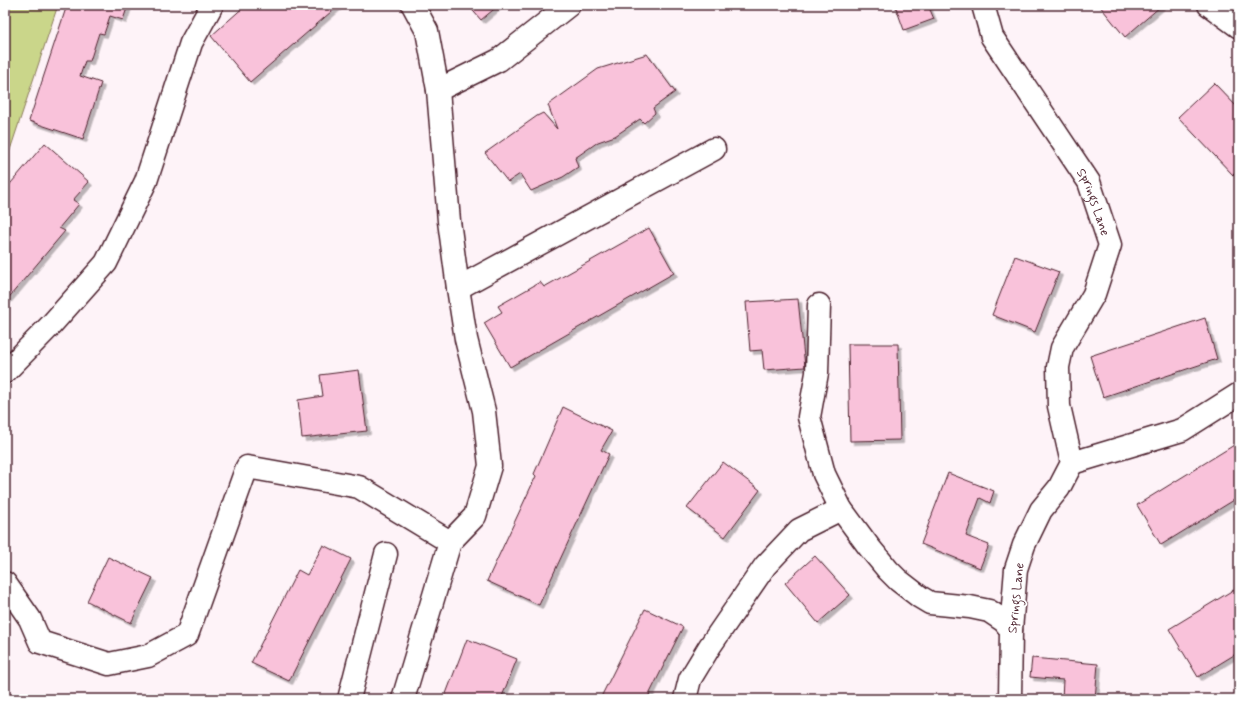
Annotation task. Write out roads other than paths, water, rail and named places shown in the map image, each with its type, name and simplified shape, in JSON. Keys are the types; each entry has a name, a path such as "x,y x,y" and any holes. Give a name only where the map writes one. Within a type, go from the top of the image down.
{"street":[{"path":"5,372 50,326 106,263 146,181 191,43 212,5"},
{"path":"403,699 450,542 475,516 490,466 484,411 466,339 458,288 449,221 438,90 427,31 413,5"},
{"path":"438,90 499,60 569,5"},
{"name":"Springs Lane","path":"983,5 992,37 1089,182 1110,245 1094,294 1062,348 1058,367 1059,406 1072,463 1059,488 1041,510 1024,545 1016,569 1011,630 1010,699"},
{"path":"1209,5 1239,27"},
{"path":"458,288 714,149"},
{"path":"819,305 817,373 809,417 824,474 841,509 888,570 920,597 930,603 970,607 989,611 1004,621 1011,630"},
{"path":"1072,463 1182,430 1239,394"},
{"path":"5,584 30,620 40,642 109,664 148,656 187,635 247,467 359,487 450,542"},
{"path":"685,699 690,679 710,646 765,566 799,530 841,509"},
{"path":"349,699 386,554"}]}
